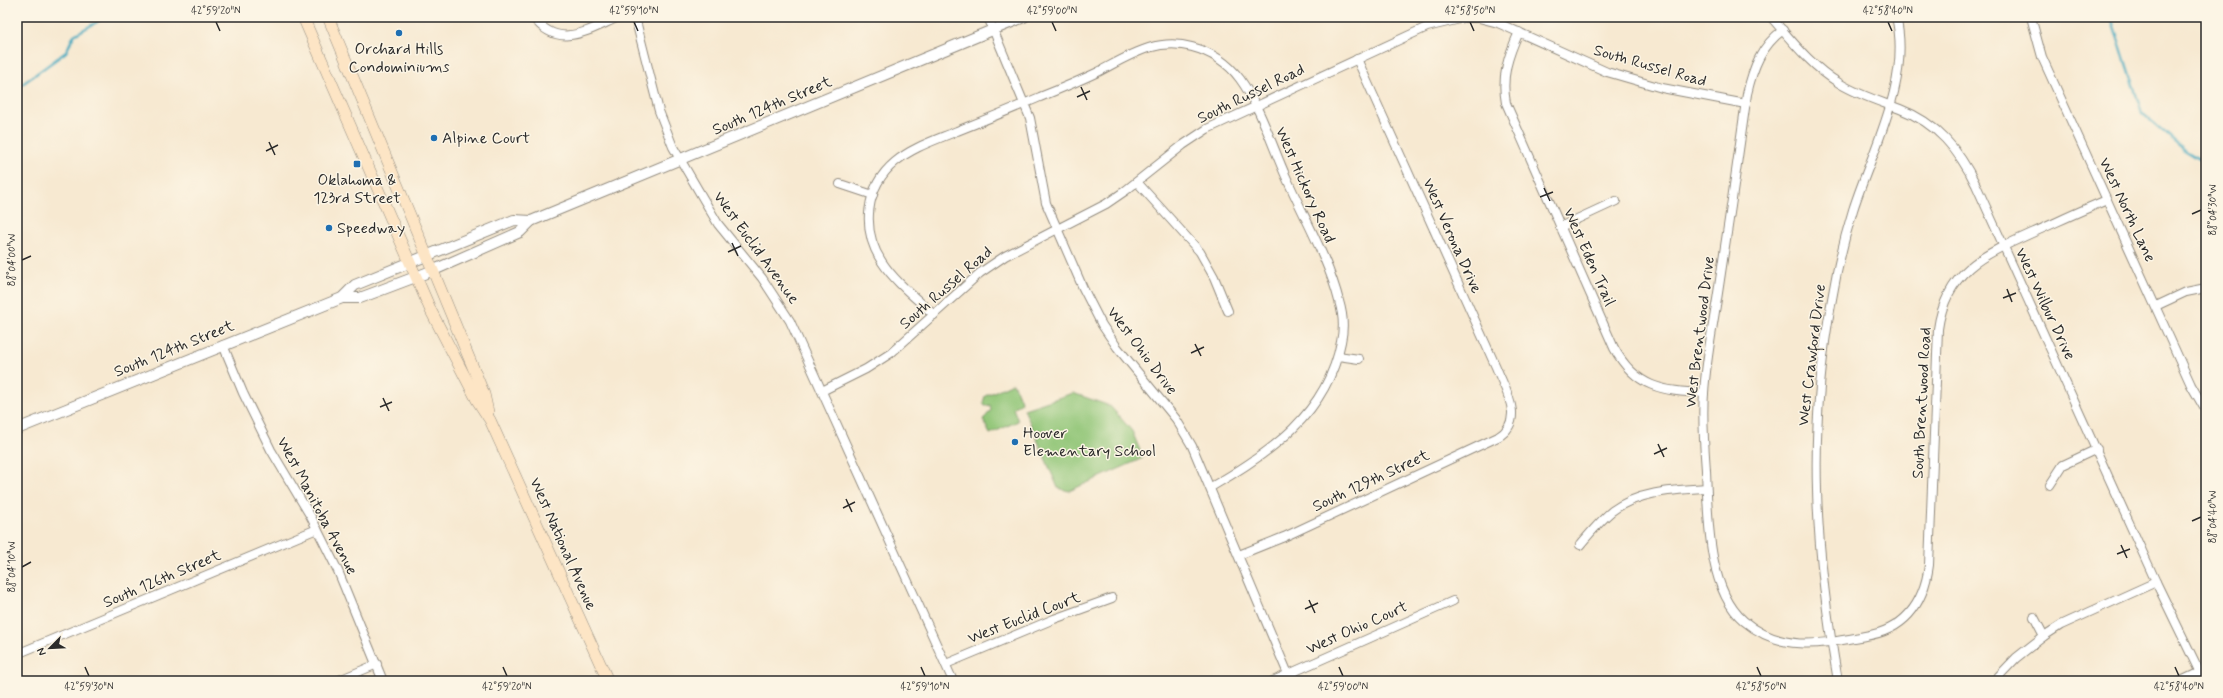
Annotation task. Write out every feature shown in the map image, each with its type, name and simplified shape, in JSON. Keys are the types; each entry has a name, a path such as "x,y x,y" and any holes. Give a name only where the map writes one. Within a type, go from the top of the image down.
{"main road":[{"name":"West National Avenue","path":"303,17 431,311 477,400 490,420 608,681"},
{"name":"West National Avenue","path":"328,17 434,270 484,394 490,420"}],"street":[{"path":"533,17 540,26 558,36 571,37 619,17"},
{"name":"West Euclid Avenue","path":"635,17 660,110 680,160 718,224 762,278 783,308 898,557 953,681"},
{"name":"West Ohio Drive","path":"988,17 1025,104 1035,134 1046,203 1056,230 1102,325 1176,419 1192,446 1211,487 1290,678"},
{"name":"South 124th Street","path":"17,429 342,298 360,298 434,270 520,232 531,221 1024,17"},
{"name":"South Russel Road","path":"822,391 866,370 891,353 980,273 1014,250 1106,204 1137,182 1183,145 1207,129 1427,27 1454,19 1472,17 1486,19 1519,32 1607,72 1662,88 1746,104"},
{"name":"West Wilbur Drive","path":"1771,17 1803,54 1825,74 1858,93 1926,122 1950,143 1970,172 2097,449 2156,582 2204,681"},
{"name":"West Crawford Drive","path":"1838,681 1819,551 1816,440 1820,378 1830,306 1843,249 1853,210 1889,105 1900,61 1900,39 1896,17"},
{"name":"West North Lane","path":"2031,17 2042,57 2191,385 2206,411"},
{"name":"West Brentwood Drive","path":"1783,30 1773,39 1758,58 1750,79 1704,393 1703,423 1706,488 1713,553 1721,585 1733,608 1751,626 1772,638 1800,644 1832,642"},
{"name":"West Eden Trail","path":"1519,32 1506,64 1504,80 1506,103 1614,348 1628,370 1650,386 1704,393"},
{"name":"West Hickory Road","path":"934,315 886,266 876,250 871,238 868,218 872,195 881,176 905,155 924,144 1025,104 1097,72 1138,50 1168,44 1194,47 1220,60 1240,79 1255,106 1337,290 1342,321 1342,341 1338,356 1330,375 1301,423 1291,433 1252,462 1211,487"},
{"name":"West Verona Drive","path":"1357,59 1496,367 1512,408 1512,420 1510,426"},
{"path":"1137,182 1200,252 1214,278 1228,311"},
{"path":"840,184 872,195"},
{"name":"South Brentwood Road","path":"1832,642 1870,636 1888,630 1905,618 1916,606 1923,594 1929,565 1938,329 1942,309 1950,289 1972,264 2003,246 2107,200"},
{"path":"1560,227 1616,201"},
{"name":"South 124th Street","path":"342,298 355,285 409,262 514,220 531,221"},
{"path":"2156,306 2186,292 2206,288"},
{"name":"West Manitoba Avenue","path":"223,345 243,393 271,450 317,529 338,571 383,681"},
{"path":"1338,356 1358,359"},
{"name":"South 129th Street","path":"1239,555 1284,537 1498,437 1510,426"},
{"path":"2050,485 2063,465 2097,449"},
{"path":"1580,545 1611,512 1638,498 1652,494 1706,488"},
{"name":"South 126th Street","path":"17,654 317,529"},
{"path":"1994,681 2016,658 2061,625 2156,582"},
{"name":"West Euclid Court","path":"946,664 1054,619 1112,598"},
{"name":"West Ohio Court","path":"1273,681 1290,678 1453,601"},
{"path":"2034,618 2044,636"},
{"path":"336,681 377,664"},
{"path":"2181,681 2200,672"}],"green space":[{"path":"1013,383 1022,403 1013,408 1018,421 990,434 983,420 991,410 990,405 985,406 983,403 985,396"},
{"path":"1073,393 1110,406 1132,431 1143,458 1069,491 1058,488 1024,409"}],"waterway":[{"path":"17,88 66,52 74,35 97,22 102,17"},
{"path":"2111,17 2142,113 2186,151 2206,163"}],"place":[{"name":"Orchard Hills Condominiums","path":"399,33"},
{"name":"Alpine Court","path":"434,138"},
{"name":"Oklahoma & 123rd Street","path":"357,164"},
{"name":"Speedway","path":"329,228"},
{"name":"Hoover Elementary School","path":"1015,442"}]}
